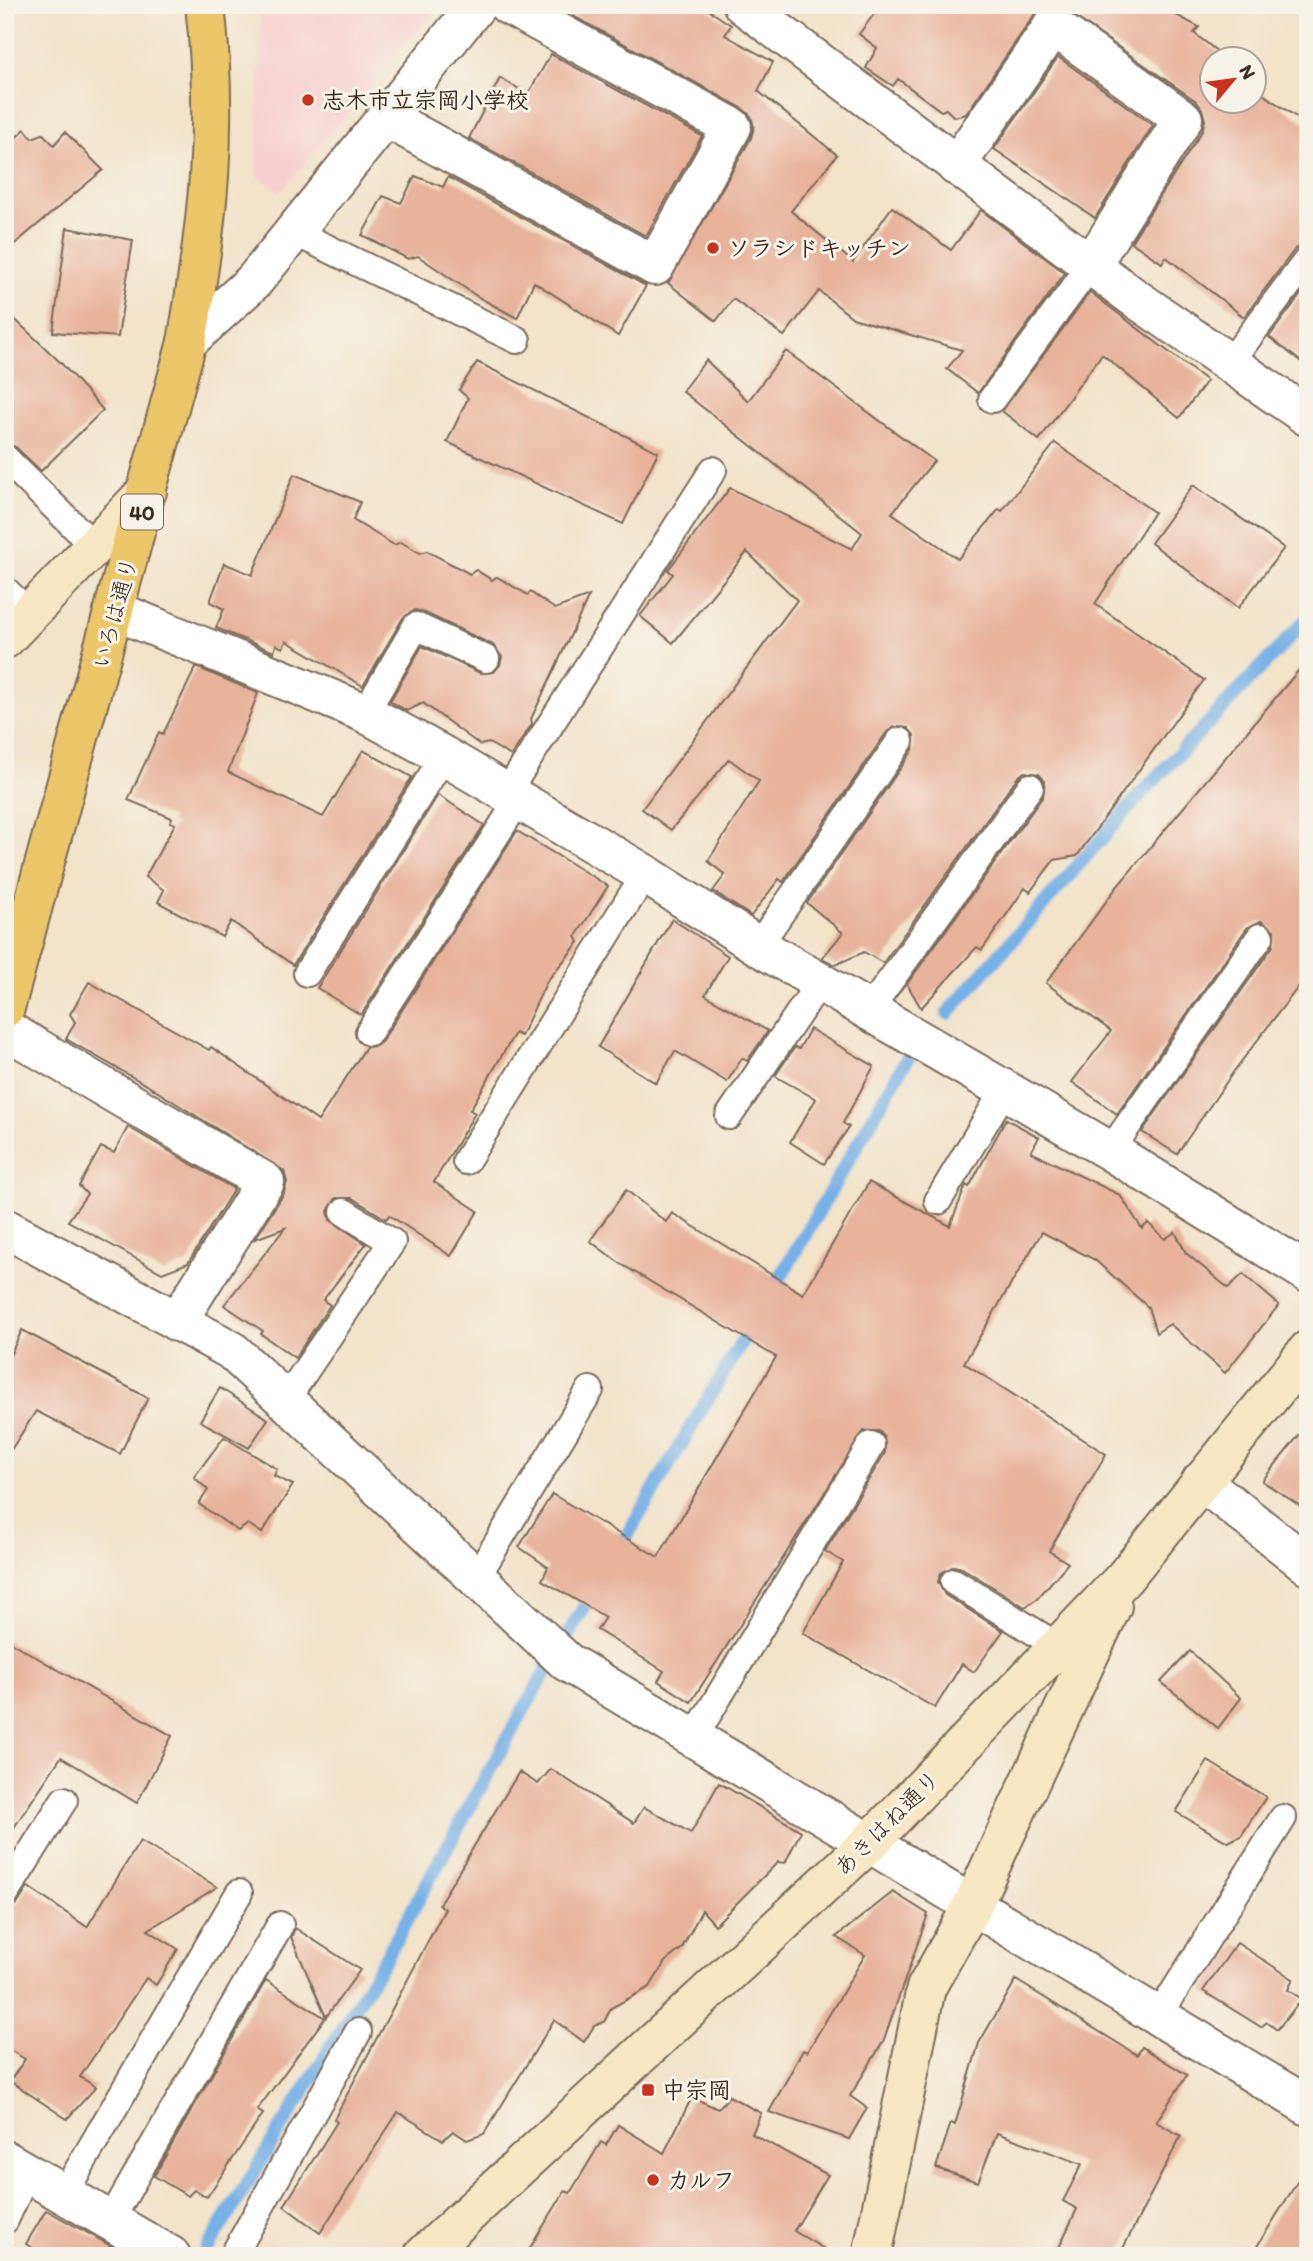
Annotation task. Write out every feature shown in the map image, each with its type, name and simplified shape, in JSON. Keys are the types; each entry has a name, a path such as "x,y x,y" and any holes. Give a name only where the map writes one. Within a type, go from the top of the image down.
{"main road":[{"name":"いろは通り","path":"5,1008 116,611 187,342 206,233 213,139 210,52 205,5"}],"street":[{"path":"187,342 254,281 477,5"},
{"path":"387,118 655,266 732,127 508,5"},
{"path":"743,5 1091,265 1308,417"},
{"path":"956,166 1053,26 1183,119 1091,265"},
{"path":"13,614 94,546 147,491"},
{"path":"116,611 365,713 444,756 645,874 758,946 1110,1151 1308,1273"},
{"path":"5,1030 265,1182 177,1322"},
{"path":"5,1228 231,1350 567,1662 1308,2106"},
{"name":"あきはね通り","path":"423,2256 868,1844 1124,1578 1308,1350"},
{"path":"1201,1481 1308,1565"},
{"path":"873,2256 926,1988 972,1906 1124,1578"},
{"path":"16,2166 170,2255"}],"lane":[{"path":"294,232 517,340"},
{"path":"1230,362 1308,259"},
{"path":"992,399 1091,265"},
{"path":"5,458 94,546"},
{"path":"369,1032 713,470"},
{"path":"365,713 416,626 486,659"},
{"path":"758,946 900,741"},
{"path":"307,973 444,756"},
{"path":"869,1010 1030,786"},
{"path":"466,1161 645,874"},
{"path":"1110,1151 1260,937"},
{"path":"729,1116 820,982"},
{"path":"938,1201 1005,1089"},
{"path":"285,1401 392,1242 344,1212"},
{"path":"476,1578 590,1390"},
{"path":"693,1739 870,1445"},
{"path":"954,1582 1059,1647"},
{"path":"5,1894 64,1800"},
{"path":"1158,2017 1283,1818"},
{"path":"64,2193 239,1893"},
{"path":"110,2221 280,1925"},
{"path":"233,2256 358,2032"},
{"path":"5,2220 16,2166"}],"shaded area":[{"name":"志木市立宗岡小学校","path":"258,5 439,5 280,192 256,175 260,25"}],"building":[{"path":"579,5 701,5 731,25 725,35 773,62 758,91 837,155 791,211 853,262 892,207 951,250 981,210 1065,273 978,393 947,369 962,350 853,318 819,291 784,336 733,299 716,321 668,283 751,138 754,127 751,116 742,108 573,16"},
{"path":"881,5 1049,5 1035,14 966,114 954,117 946,109 941,111 898,79 893,86 866,68 877,48 859,34"},
{"path":"1058,5 1177,5 1176,15 1199,27 1194,33 1210,46 1198,46 1198,104"},
{"path":"551,54 702,136 646,236 469,138 500,78 528,94"},
{"path":"1058,57 1153,125 1095,218 994,149"},
{"path":"1268,98 1308,125 1308,244 1295,249 1244,317 1166,257 1162,263 1131,242 1202,131 1204,116 1268,116"},
{"path":"25,129 32,138 43,134 54,145 65,132 103,170 5,252 5,148"},
{"path":"415,176 443,187 448,177 646,286 618,336 534,282 517,318 478,297 418,256 408,259 362,235 383,196 401,203"},
{"path":"67,228 133,240 118,337 53,332"},
{"path":"1308,285 1308,367 1269,337"},
{"path":"1090,292 1207,381 1179,418 1102,354 1039,440 1002,411"},
{"path":"5,310 61,363 103,410 41,471 16,447 5,443"},
{"path":"786,351 934,461 892,513 958,559 999,509 1002,511 1055,443 1154,512 1095,604 1204,680 1077,856 1054,860 1030,892 1025,888 982,950 977,947 921,1008 907,984 1043,796 1045,781 1039,774 1024,772 1017,778 883,963 864,952 835,965 822,958 843,933 807,903 913,750 914,735 908,728 894,727 887,732 783,882 779,879 751,916 713,891 725,875 708,861 759,781 729,759 671,830 642,809 797,600 747,552 673,643 640,616 673,574 668,570 730,488 852,549 862,533 682,391 706,360 748,401"},
{"path":"477,362 658,452 623,524 447,442 468,398 459,390"},
{"path":"294,474 360,502 353,520 394,545 401,542 420,553 427,551 470,574 476,570 492,580 497,577 528,595 530,592 555,609 589,596 531,719 532,724 511,756 489,743 480,745 423,703 407,711 390,701 422,646 480,673 494,672 500,665 502,657 493,645 423,612 415,610 403,618 363,686 286,641 283,648 276,645 274,652 216,628 224,609 210,602 224,563 252,575"},
{"path":"1193,485 1284,548 1238,608 1151,543"},
{"path":"1308,659 1308,974 1234,1071 1177,1154 1142,1132 1273,946 1274,930 1261,921 1247,928 1117,1114 1072,1082 1111,1031 1046,983 1116,888"},
{"path":"196,667 258,693 228,772 323,817 363,750 412,777 293,965 231,921 222,937 158,902 164,890 145,877 175,824 170,822 172,818 128,800 159,732 163,734"},
{"path":"438,795 484,825 361,1015 317,988"},
{"path":"517,831 608,886 576,936 579,942 547,981 521,1036 515,1033 470,1110 475,1113 434,1182 478,1211 451,1256 389,1215 386,1219 352,1198 336,1198 328,1211 330,1220 366,1244 323,1300 330,1305 295,1358 261,1334 263,1331 224,1305 285,1228 255,1239 284,1193 287,1182 284,1171 150,1087 66,1039 75,1022 70,1014 89,982 209,1050 211,1047 318,1121 366,1047 376,1046 382,1041"},
{"path":"672,919 728,956 705,995 768,1031 747,1061 742,1058 727,1082 675,1051 656,1083 598,1047"},
{"path":"810,1029 874,1066 843,1123 849,1127 824,1164 790,1142 816,1099 775,1076 795,1047 799,1049"},
{"path":"1006,1119 1039,1137 1031,1152 1120,1195 1142,1229 1148,1223 1165,1239 1175,1232 1186,1253 1228,1288 1243,1274 1279,1305 1225,1373 1170,1324 1156,1333 1148,1307 1095,1260 1042,1232 964,1363 1106,1454 1049,1551 1068,1563 1037,1599 1025,1607 962,1568 954,1566 941,1573 938,1582 945,1595 1003,1631 974,1672 962,1664 935,1708 803,1633 843,1562 825,1551 885,1453 884,1437 879,1431 864,1431 691,1702 658,1681 664,1671 597,1630 605,1617 542,1580 548,1567 519,1547 552,1494 658,1557 776,1357 621,1264 590,1241 626,1190 666,1222 672,1213 803,1294 869,1182 950,1226 966,1185 969,1187"},
{"path":"128,1127 234,1189 188,1263 162,1273 68,1221 87,1194 79,1186 101,1147 114,1153"},
{"path":"22,1330 148,1398 120,1454 36,1411 5,1459 5,1366"},
{"path":"220,1388 268,1419 249,1448 200,1421"},
{"path":"1308,1424 1308,1511 1262,1481"},
{"path":"224,1437 277,1469 274,1476 293,1485 262,1533 248,1524 238,1531 199,1504 208,1490 194,1477"},
{"path":"5,1639 172,1736 137,1803 61,1757 5,1841"},
{"path":"1190,1651 1241,1698 1218,1728 1161,1682"},
{"path":"1208,1761 1266,1797 1241,1836 1228,1842 1176,1812"},
{"path":"551,1769 634,1823 644,1807 691,1833 719,1783 801,1831 785,1863 778,1862 715,1925 702,1910 682,1948 665,1962 650,1987 611,2008 604,2022 594,2026 584,2042 554,2020 484,2134 467,2140 453,2131 443,2140 398,2112 320,2233 284,2206 337,2122 334,2119 445,1909 439,1904 519,1772 538,1784"},
{"path":"140,1841 217,1887 148,1930 178,1949 156,1985 146,1978 80,2077 96,2087 67,2119 10,2081 25,2059 5,2047 5,1910 18,1903 28,1887 87,1927"},
{"path":"893,1892 928,1914 883,2042 850,2096 867,2108 849,2139 769,2112 803,2050 807,2052 865,1955 836,1937"},
{"path":"295,1928 360,1970 326,2017 291,1937"},
{"path":"1237,1943 1293,1979 1288,1990 1302,1999 1277,2030 1267,2022 1261,2027 1203,1991"},
{"path":"266,1980 325,2018 257,2110 263,2114 207,2197 194,2190 188,2196 154,2176"},
{"path":"1016,1980 1137,2055 1142,2047 1187,2075 1156,2122 1181,2136 1119,2256 1055,2256 1077,2209 1063,2201 1082,2164 997,2133 978,2182 936,2168 951,2123 955,2125 979,2043"},
{"path":"729,2096 761,2113 752,2134 828,2175 794,2231 836,2256 525,2256 565,2191 570,2193 601,2142 606,2145 618,2125 664,2153 692,2097 718,2109"},
{"path":"1308,2165 1308,2256 1251,2256"},
{"path":"46,2210 127,2256 46,2256 26,2244"}],"waterway":[{"path":"948,1013 1139,796 1308,618"},
{"path":"770,1295 910,1054"},
{"path":"616,1554 754,1321"},
{"path":"203,2256 389,1952 525,1707 595,1589"}],"place":[{"name":"志木市立宗岡小学校","path":"308,100"},
{"name":"ソラシドキッチン","path":"713,248"},
{"name":"中宗岡","path":"648,2090"},
{"name":"カルフ","path":"653,2180"}]}
